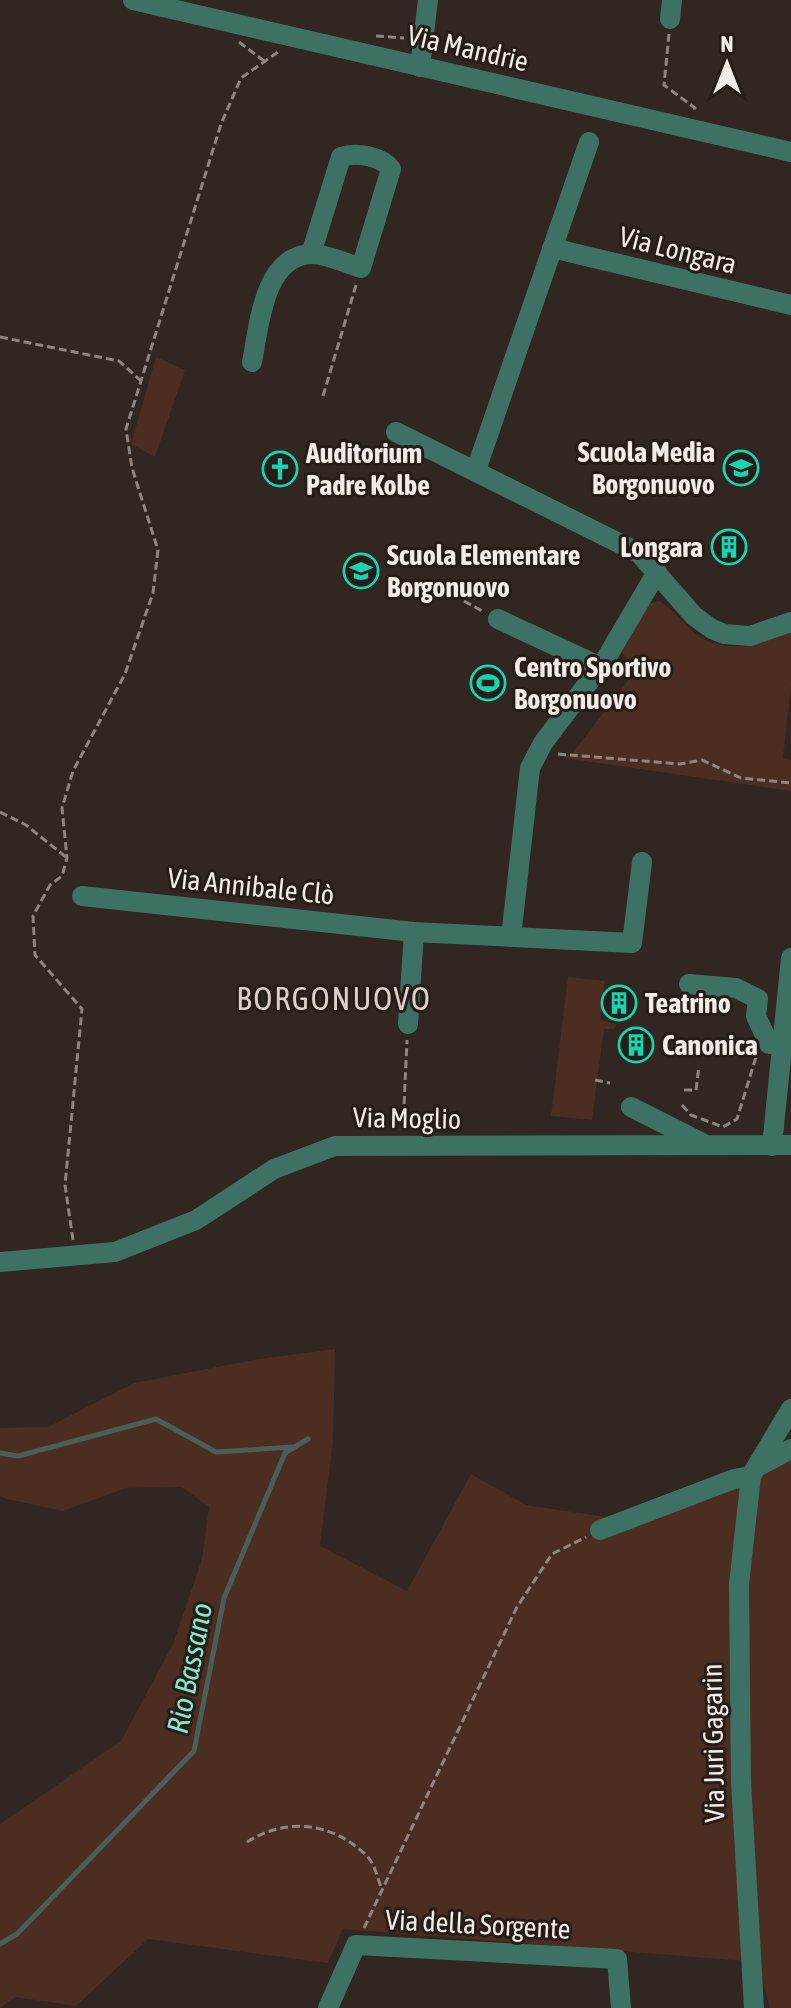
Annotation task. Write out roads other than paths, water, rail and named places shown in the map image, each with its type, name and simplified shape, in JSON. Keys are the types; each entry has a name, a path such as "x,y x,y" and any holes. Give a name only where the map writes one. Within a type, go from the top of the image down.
{"street":[{"name":"Via Mandrie","path":"133,0 791,152"},
{"path":"420,67 428,0"},
{"path":"476,470 589,142"},
{"path":"252,362 263,296 281,267 311,254 361,268 391,169 386,161 351,154 341,157 311,254"},
{"name":"Via Longara","path":"552,248 791,305"},
{"path":"396,432 639,553 694,616 724,634 750,636 791,622"},
{"path":"511,937 530,768 538,752 601,667 657,572"},
{"path":"498,619 601,667"},
{"name":"Via Annibale Clò","path":"82,896 414,932 632,943 642,862"},
{"path":"408,1024 414,932"},
{"path":"781,1146 782,1044 791,958"},
{"path":"689,984 736,988 758,999 756,1016 769,1044 782,1044"},
{"path":"631,1107 708,1146"},
{"name":"Via Moglio","path":"0,1262 115,1252 196,1220 274,1169 335,1146 402,1143 502,1148 781,1146"},
{"name":"Via Juri Gagarin","path":"754,2008 741,1782 739,1584 755,1471 791,1409"},
{"path":"600,1530 755,1471 789,1451"},
{"name":"Via della Sorgente","path":"328,2008 356,1945 617,1959 621,2008"}],"waterway":[{"path":"0,1453 18,1456 156,1419 216,1452 293,1447"},
{"name":"Rio Bassano","path":"0,1944 17,1934 194,1751 224,1598 285,1453 308,1439"}],"place":[{"name":"Scuola Media Borgonuovo","path":"741,468"},
{"name":"Auditorium Padre Kolbe","path":"280,469"},
{"name":"Longara","path":"729,547"},
{"name":"Scuola Elementare Borgonuovo","path":"361,571"},
{"name":"Centro Sportivo Borgonuovo","path":"488,683"},
{"name":"Teatrino","path":"619,1003"},
{"name":"Canonica","path":"636,1045"}],"district":[{"name":"BORGONUOVO","path":"334,998"}]}
